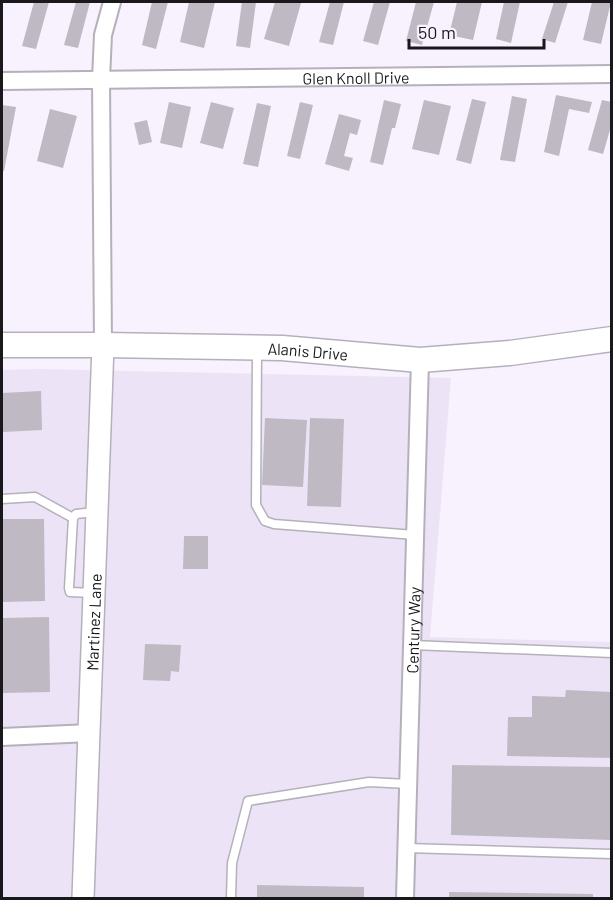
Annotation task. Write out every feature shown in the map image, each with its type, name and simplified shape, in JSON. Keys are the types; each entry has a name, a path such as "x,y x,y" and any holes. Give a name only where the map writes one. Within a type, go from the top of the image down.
{"main road":[{"name":"Alanis Drive","path":"2,345 257,347 420,360 510,353 612,339"}],"street":[{"path":"103,345 101,79 103,35 112,2"},
{"name":"Glen Knoll Drive","path":"2,81 612,74"},
{"name":"Martinez Lane","path":"83,898 103,345"},
{"name":"Century Way","path":"405,898 420,360"},
{"path":"2,737 90,732"}],"lane":[{"path":"257,347 256,505 265,521 274,524 415,535"},
{"path":"2,499 35,497 73,518"},
{"path":"94,593 70,592 69,588 73,518 76,514 97,511"},
{"path":"412,645 612,653"},
{"path":"231,898 232,863 248,801 369,782 408,784"},
{"path":"406,848 612,854"}],"shaded area":[{"path":"2,370 451,378 430,637 611,642 611,898 2,898"}],"building":[{"path":"34,2 49,2 36,49 22,46"},
{"path":"76,2 90,2 78,48 64,45"},
{"path":"152,2 168,2 156,49 142,45"},
{"path":"189,2 215,2 204,48 180,42"},
{"path":"242,2 256,2 250,48 236,46"},
{"path":"275,2 301,3 289,46 264,39"},
{"path":"330,2 344,2 333,45 319,42"},
{"path":"374,2 390,2 378,45 363,41"},
{"path":"416,2 434,2 422,45 406,41"},
{"path":"457,2 482,2 473,40 449,35"},
{"path":"504,2 520,2 511,43 496,39"},
{"path":"554,2 568,2 555,43 542,39"},
{"path":"592,2 611,2 601,44 583,40"},
{"path":"556,95 592,102 589,113 569,109 559,156 544,152"},
{"path":"512,96 527,99 515,162 500,160"},
{"path":"472,99 486,102 471,164 456,160"},
{"path":"384,100 401,104 395,128 392,128 383,165 370,162"},
{"path":"424,100 451,106 439,155 412,149"},
{"path":"602,100 612,102 612,123 603,154 588,150"},
{"path":"169,102 191,107 182,148 160,143"},
{"path":"211,102 234,108 223,149 200,143"},
{"path":"300,102 313,105 300,159 287,156"},
{"path":"257,103 271,106 258,167 243,164"},
{"path":"2,105 16,107 4,171 2,171"},
{"path":"50,109 77,116 63,168 37,161"},
{"path":"339,114 361,120 357,135 350,133 344,156 353,158 349,171 325,164"},
{"path":"147,120 152,142 139,145 134,123"},
{"path":"41,391 42,430 3,432 2,393"},
{"path":"265,418 307,420 303,487 262,485"},
{"path":"310,418 344,419 341,507 307,506"},
{"path":"2,519 44,519 45,601 2,602"},
{"path":"184,536 208,536 208,569 183,569"},
{"path":"49,617 50,692 2,693 2,618"},
{"path":"145,644 181,645 179,672 171,671 170,681 143,680"},
{"path":"566,690 612,692 612,758 507,756 508,717 532,717 532,696 565,697"},
{"path":"452,765 612,767 612,840 451,835"},
{"path":"257,885 364,887 364,898 257,898"},
{"path":"449,892 593,894 593,898 449,898"}]}
